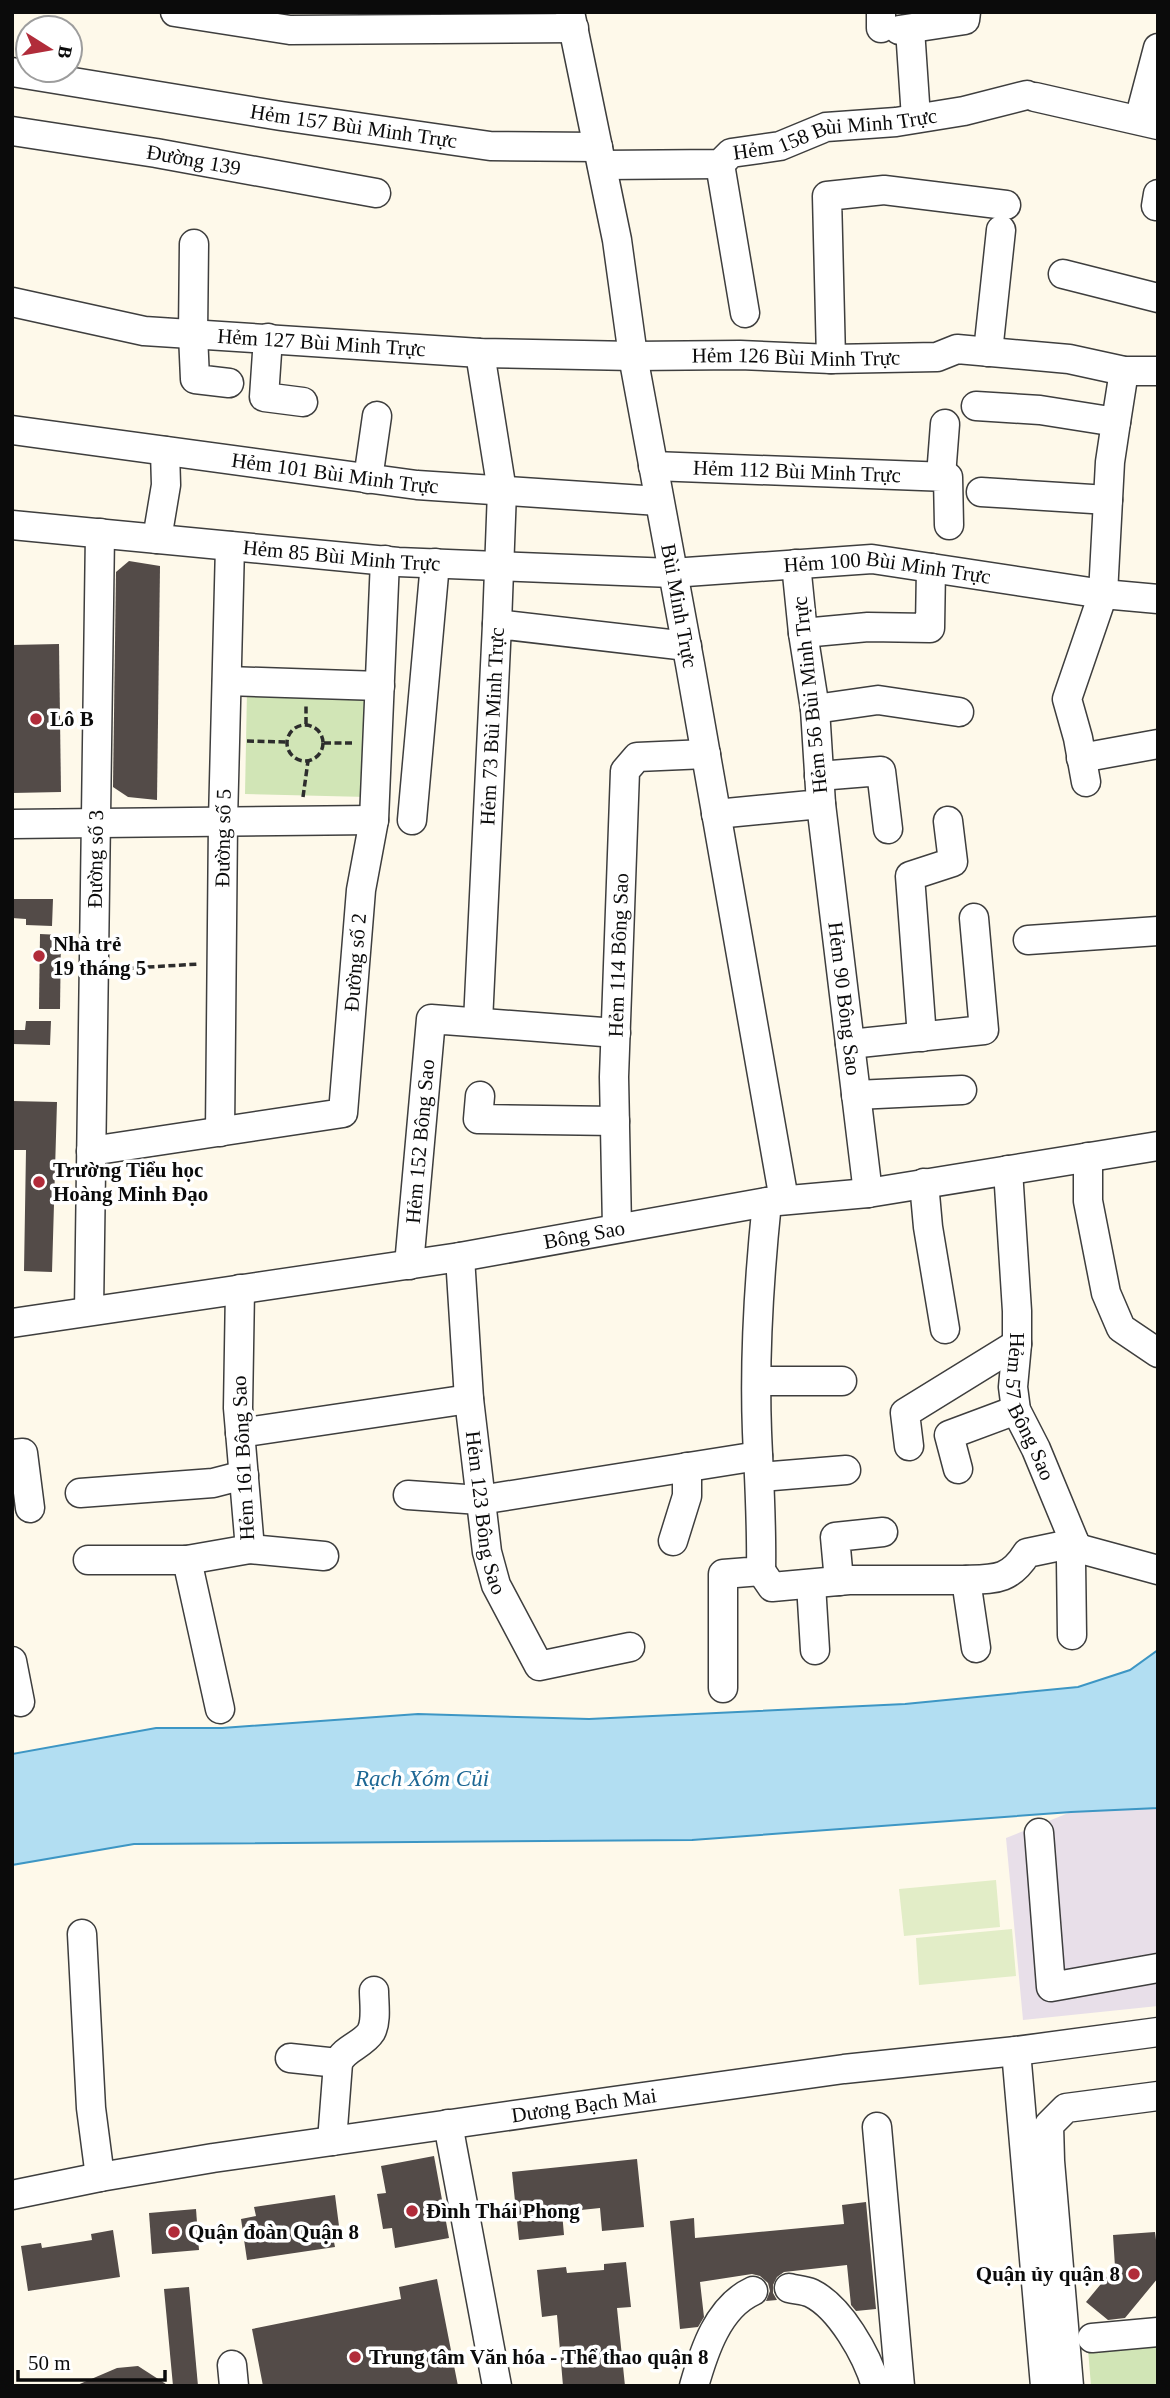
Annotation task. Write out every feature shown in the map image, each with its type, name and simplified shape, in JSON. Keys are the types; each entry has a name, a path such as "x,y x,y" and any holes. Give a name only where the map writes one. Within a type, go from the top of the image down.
{"street":[{"path":"175,12 290,30 572,20"},
{"path":"916,118 893,25 965,20 966,12"},
{"name":"Bùi Minh Trực","path":"572,20 617,240 633,356 706,754 775,1201 757,1301 761,1571"},
{"path":"1148,122 1158,48"},
{"name":"Hẻm 157 Bùi Minh Trực","path":"12,72 281,116 490,146 600,156"},
{"name":"Hẻm 158 Bùi Minh Trực","path":"600,156 720,164 731,153 780,146 826,127 964,111 1031,96 1148,122"},
{"name":"Đường 139","path":"12,131 156,153 376,193"},
{"path":"720,164 745,313"},
{"path":"831,359 827,196 884,190 1004,218 988,352"},
{"path":"194,244 195,379 229,383"},
{"path":"1063,274 1158,298"},
{"name":"Hẻm 127 Bùi Minh Trực","path":"12,302 144,331 480,353 633,356"},
{"path":"268,338 264,397 303,402"},
{"name":"Hẻm 126 Bùi Minh Trực","path":"633,356 740,355 831,359 937,357 957,349 1069,359 1124,371 1158,372"},
{"path":"480,353 502,491 497,624"},
{"path":"1124,371 1110,462 1103,594 1067,699 1084,770 1158,744"},
{"path":"976,406 1040,410 1116,422"},
{"path":"368,479 377,416"},
{"path":"945,424 941,476 948,477 949,525"},
{"name":"Hẻm 101 Bùi Minh Trực","path":"12,430 417,485 659,501"},
{"path":"157,539 166,485 165,451"},
{"name":"Hẻm 112 Bùi Minh Trực","path":"653,466 941,476"},
{"path":"981,492 1108,500"},
{"name":"Hẻm 85 Bùi Minh Trực","path":"12,525 385,560 672,573"},
{"name":"Đường số 3","path":"89,1311 100,533"},
{"name":"Đường số 5","path":"220,1132 223,821 230,546"},
{"name":"Hẻm 100 Bùi Minh Trực","path":"672,573 872,559 1103,594 1158,599"},
{"name":"Đường số 2","path":"91,1152 343,1113 361,890 374,820 385,560"},
{"path":"412,820 435,563"},
{"name":"Hẻm 56 Bùi Minh Trực","path":"716,814 821,804 815,709 796,564"},
{"path":"803,633 868,627 930,628 931,568"},
{"name":"Hẻm 73 Bùi Minh Trực","path":"478,1022 497,624 687,646"},
{"path":"227,681 380,686"},
{"path":"815,709 878,700 959,712"},
{"name":"Hẻm 114 Bông Sao","path":"617,1228 616,1033 625,771 637,757 706,754"},
{"path":"819,776 881,771 888,829"},
{"name":"Hẻm 90 Bông Sao","path":"821,804 868,1193"},
{"path":"12,824 374,820"},
{"path":"922,1037 910,876 953,862 948,821"},
{"path":"850,1044 984,1030 974,918"},
{"path":"1028,940 1158,931"},
{"name":"Hẻm 152 Bông Sao","path":"409,1265 431,1018 478,1022"},
{"path":"478,1022 616,1033"},
{"path":"856,1095 962,1090"},
{"path":"480,1097 478,1119 615,1121"},
{"name":"Bông Sao","path":"12,1323 460,1257 775,1201 868,1193 1158,1146"},
{"path":"1088,1157 1088,1201 1106,1293 1121,1328 1158,1353"},
{"name":"Hẻm 57 Bông Sao","path":"1008,1170 1017,1344 1013,1387 1016,1410 1036,1450 1076,1546"},
{"path":"924,1183 928,1227 945,1329"},
{"name":"Hẻm 123 Bông Sao","path":"460,1257 469,1399 480,1500 486,1552 496,1585 539,1666 630,1647"},
{"name":"Hẻm 161 Bông Sao","path":"88,1560 187,1560 250,1549 238,1408 240,1289"},
{"path":"909,1446 905,1413 1017,1344"},
{"path":"757,1381 842,1381"},
{"path":"240,1433 469,1399"},
{"path":"958,1469 949,1435 1016,1410"},
{"path":"12,1454 23,1453 30,1508"},
{"path":"673,1541 687,1496 687,1467"},
{"path":"408,1496 480,1500 687,1467 846,1469"},
{"path":"80,1493 214,1483 244,1475"},
{"path":"839,1581 835,1537 883,1532"},
{"path":"1072,1635 1072,1561 1076,1546"},
{"path":"723,1688 723,1574 761,1571 772,1587 839,1581 993,1579 1010,1574 1027,1553 1076,1546 1158,1570"},
{"path":"250,1549 324,1556"},
{"path":"187,1560 220,1709"},
{"path":"966,1580 976,1648"},
{"path":"811,1584 815,1650"},
{"path":"12,1661 20,1702"},
{"path":"1039,1833 1051,1987 1158,1968"},
{"path":"82,1934 91,2108 100,2177"},
{"path":"332,2141 338,2063 341,2055 370,2034 373,2025 374,1992"},
{"name":"Dương Bạch Mai","path":"12,2195 100,2177 448,2124 844,2069 1016,2051 1158,2032"},
{"path":"1016,2051 1045,2386"},
{"path":"290,2058 338,2063"},
{"path":"1069,2386 1049,2124 1066,2109 1158,2096"},
{"path":"448,2124 497,2386"},
{"path":"877,2127 900,2386"},
{"path":"789,2288 808,2291 838,2316 872,2371 876,2386"},
{"path":"694,2386 700,2363 717,2326 731,2305 753,2291"},
{"path":"1092,2338 1158,2332"}],"path":[{"path":"306,724 321,732 324,743 319,755 302,761 291,754 287,742 290,731 306,724"},
{"path":"225,741 287,742"},
{"path":"324,743 377,743"},
{"path":"300,820 308,761"},
{"path":"94,971 222,962"}],"shaded area":[{"path":"1158,1792 1158,2006 1023,2020 1006,1838 1071,1812"}],"green space":[{"path":"247,691 370,694 367,797 245,794"},
{"path":"996,1880 1000,1927 904,1936 899,1889"},
{"path":"1012,1929 1016,1976 919,1985 916,1938"},
{"path":"1158,2343 1158,2386 1091,2386 1088,2349"}],"water":[{"name":"Rạch Xóm Củi","path":"1158,1650 1158,1808 692,1840 134,1844 12,1865 12,1754 156,1728 222,1728 418,1714 589,1719 905,1704 1078,1687 1130,1670"}],"building":[{"path":"129,561 160,566 157,800 128,797 113,787 116,572"},
{"name":"Lô B","path":"59,644 61,792 12,793 12,645"},
{"path":"12,899 53,899 52,926 26,925 26,919 12,918"},
{"path":"40,934 61,935 60,1009 39,1009"},
{"path":"26,1021 51,1021 50,1045 12,1044 12,1030 25,1030"},
{"path":"12,1101 57,1102 52,1272 24,1271 26,1150 12,1150"},
{"name":"Đình Thái Phong","path":"434,2156 449,2238 395,2248 392,2228 383,2229 377,2194 386,2193 381,2166"},
{"path":"637,2159 644,2227 602,2231 600,2208 562,2212 564,2235 519,2240 512,2172"},
{"path":"335,2195 339,2226 331,2227 335,2247 247,2260 241,2219 256,2216 254,2207"},
{"path":"866,2202 876,2309 856,2311 851,2305 847,2265 784,2272 777,2277 773,2285 777,2300 766,2301 770,2291 768,2283 760,2276 752,2274 700,2282 704,2317 698,2327 680,2329 670,2221 694,2218 695,2238 844,2224 842,2205"},
{"name":"Quận đoàn Quận 8","path":"196,2209 199,2250 152,2254 149,2213"},
{"path":"113,2230 120,2277 28,2291 21,2246 41,2243 42,2248 92,2240 91,2234"},
{"name":"Quận ủy quận 8","path":"1155,2232 1158,2240 1158,2278 1125,2318 1108,2320 1086,2302 1115,2267 1113,2235"},
{"path":"626,2262 631,2307 617,2308 625,2386 563,2386 557,2315 542,2317 537,2270 566,2267 567,2273 604,2270 604,2264"},
{"name":"Trung tâm Văn hóa - Thể thao quận 8","path":"437,2279 458,2386 263,2386 252,2329 401,2299 399,2287"},
{"path":"189,2287 198,2386 173,2386 164,2289"},
{"path":"138,2366 169,2386 75,2386 117,2368"}],"place":[{"name":"Lô B","path":"36,719"},
{"name":"Nhà trẻ 19 tháng 5","path":"39,956"},
{"name":"Trường Tiểu học Hoàng Minh Đạo","path":"39,1182"},
{"name":"Đình Thái Phong","path":"412,2211"},
{"name":"Quận đoàn Quận 8","path":"174,2232"},
{"name":"Quận ủy quận 8","path":"1134,2274"},
{"name":"Trung tâm Văn hóa - Thể thao quận 8","path":"355,2357"}]}
